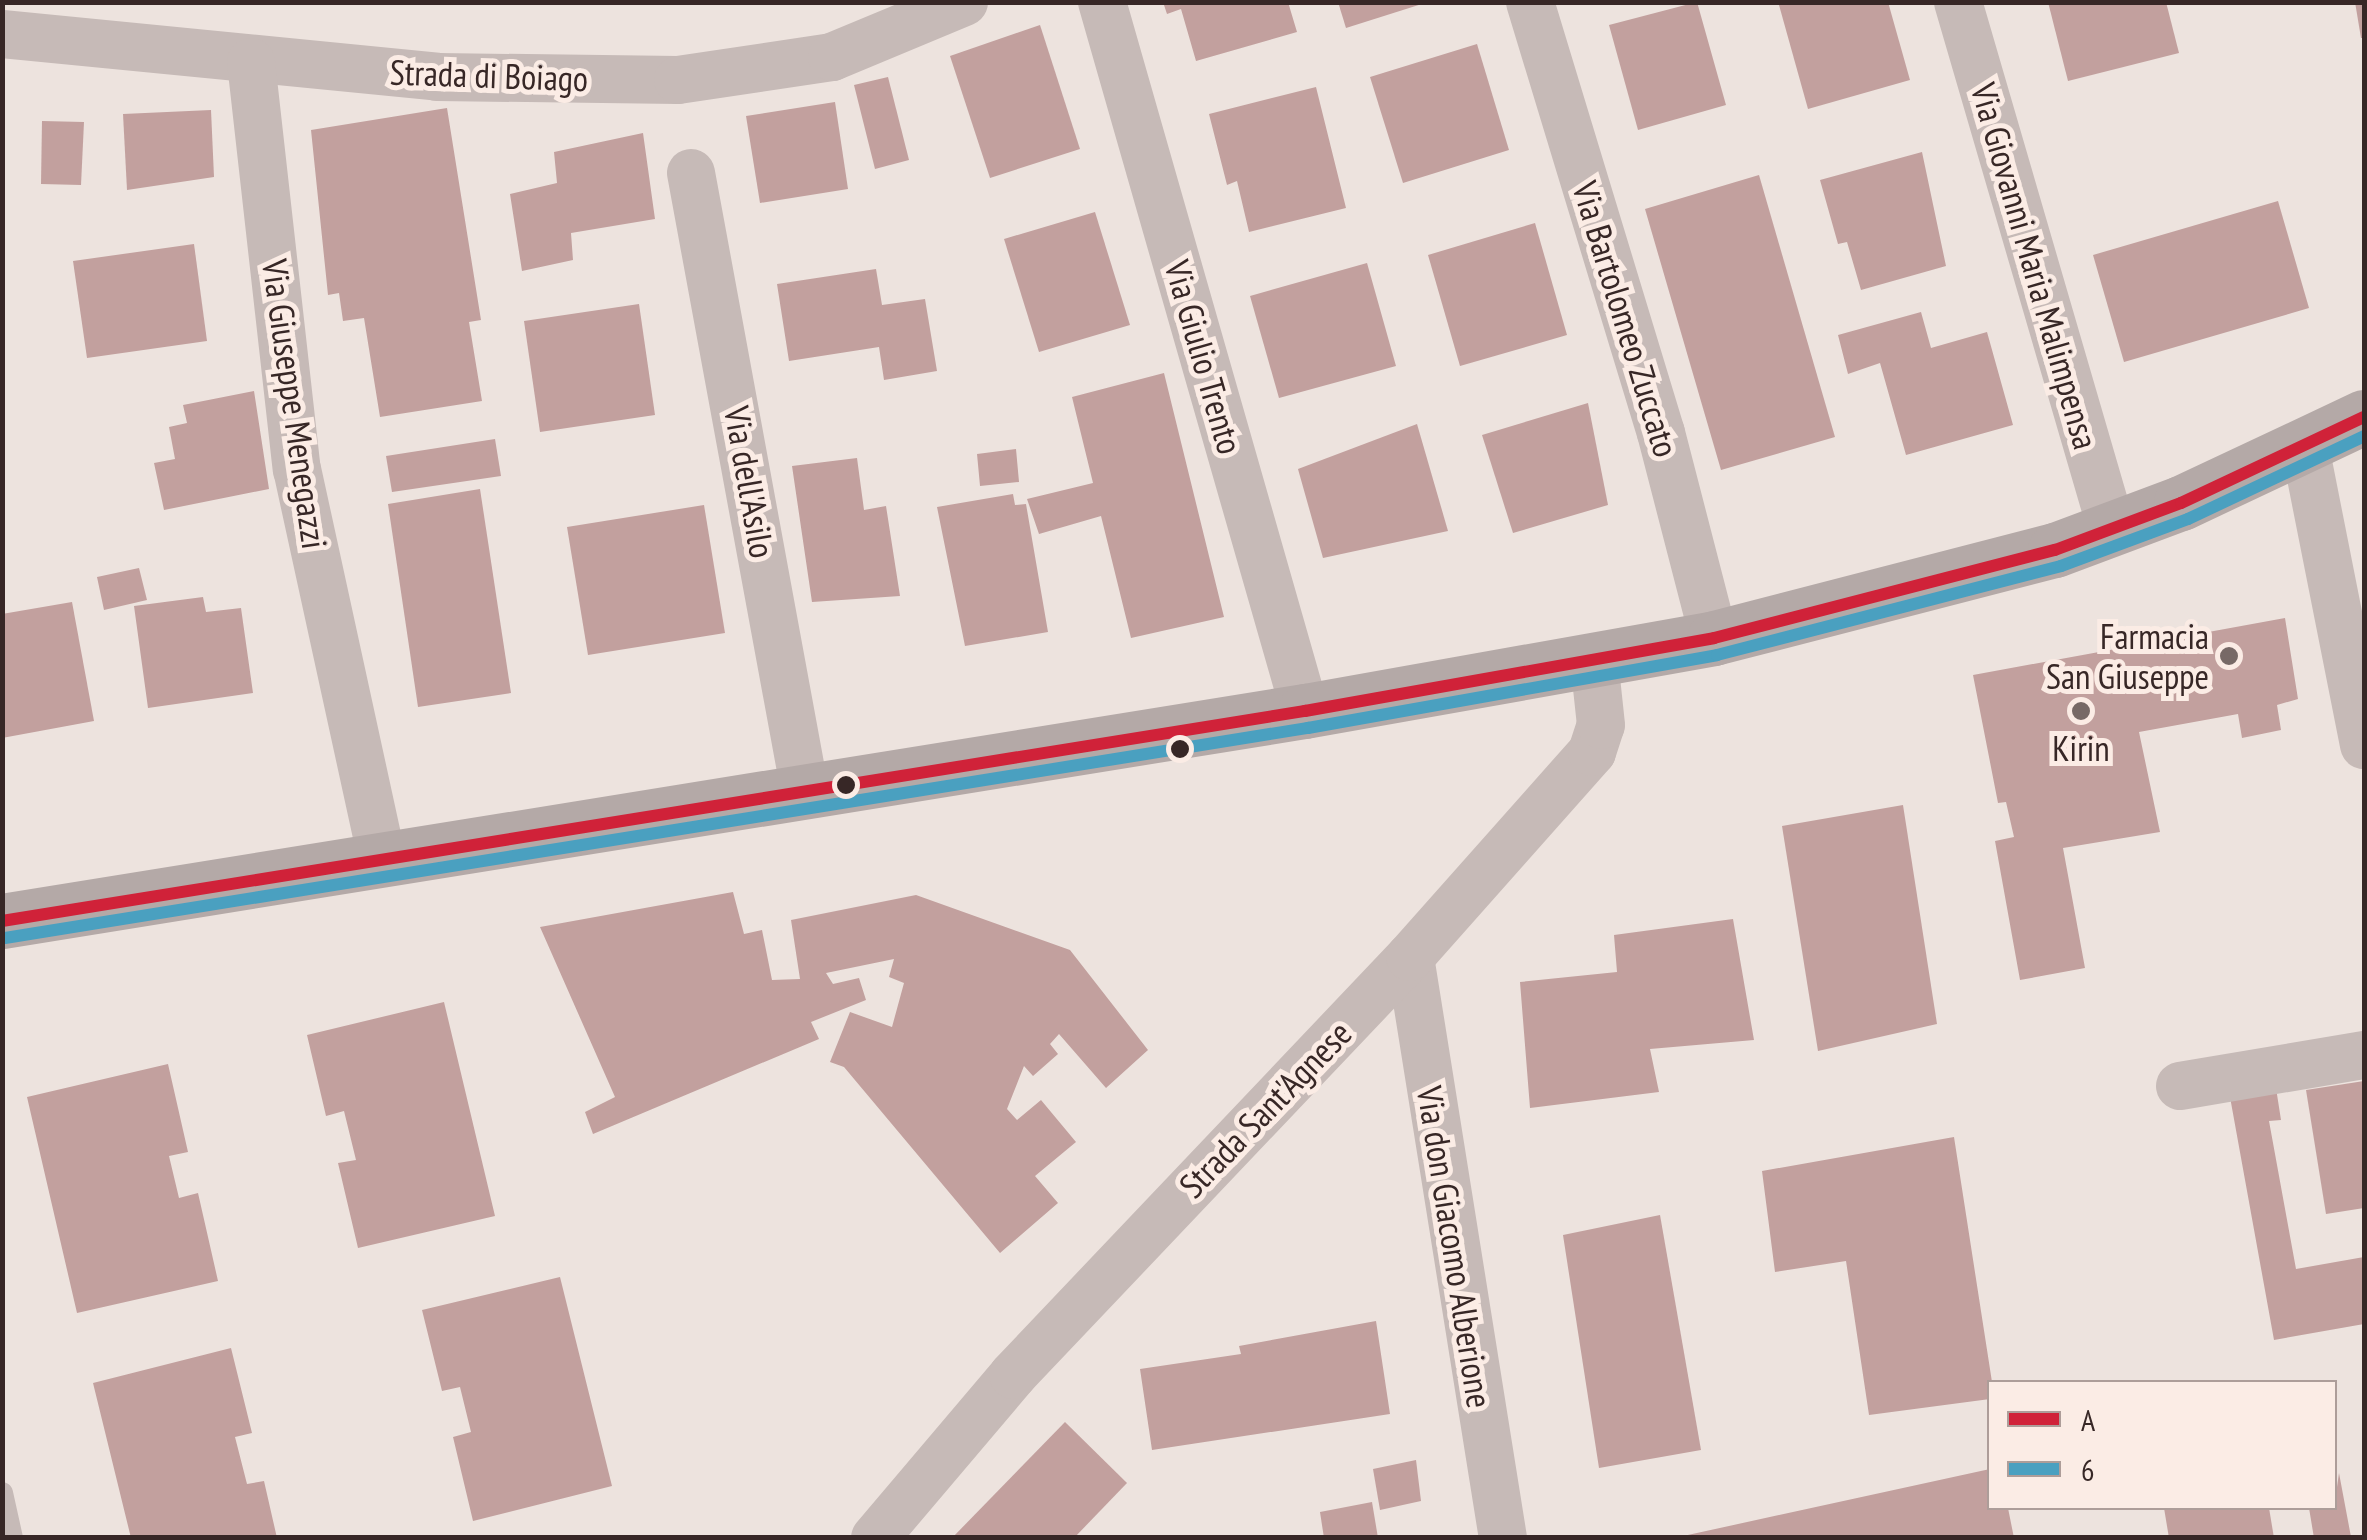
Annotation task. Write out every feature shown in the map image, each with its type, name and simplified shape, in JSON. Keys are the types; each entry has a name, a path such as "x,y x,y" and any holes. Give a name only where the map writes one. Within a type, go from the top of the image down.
{"main road":[{"path":"2,921 1305,711 1714,638 1943,583 2112,530 2305,447 2364,417"}],"street":[{"name":"Strada di Boiago","path":"2,34 251,62 437,77 678,80 832,56 964,2"},
{"name":"Via Giulio Trento","path":"1102,2 1305,711"},
{"name":"Via Bartolomeo Zuccato","path":"1530,2 1661,432 1714,638"},
{"name":"Via Giovanni Maria Malimpensa","path":"1958,2 2112,530"},
{"name":"Via Giuseppe Menegazzi","path":"251,62 297,468 382,860"},
{"name":"Via dell'Asilo","path":"691,173 805,792"},
{"path":"2305,447 2364,744"},
{"name":"Strada Sant'Agnese","path":"875,1538 1013,1375 1410,957 1592,752 1601,725 1594,660"},
{"name":"Via don Giacomo Alberione","path":"1410,957 1503,1538"},
{"path":"2180,1086 2364,1055"}],"lane":[{"path":"2,1493 12,1538"}],"building":[{"path":"1163,2 1288,2 1297,32 1196,61 1181,9 1167,14"},
{"path":"1338,2 1425,2 1425,3 1346,28"},
{"path":"1697,2 1726,105 1638,130 1609,25"},
{"path":"1888,2 1910,80 1808,109 1779,5"},
{"path":"2048,2 2166,2 2179,53 2068,81"},
{"path":"2355,2 2364,2 2364,38 2361,38"},
{"path":"1040,25 1080,149 990,178 950,56"},
{"path":"1477,44 1509,150 1403,183 1370,77"},
{"path":"888,77 909,160 875,169 854,85"},
{"path":"1316,87 1346,208 1249,232 1237,181 1227,185 1209,114"},
{"path":"835,102 848,189 760,203 746,116"},
{"path":"447,108 481,320 469,322 482,401 380,417 364,318 343,321 339,293 328,295 311,130"},
{"path":"211,110 214,177 127,190 123,114"},
{"path":"42,121 84,122 81,185 41,184"},
{"path":"643,133 655,219 571,233 573,260 522,271 510,194 557,183 554,152"},
{"path":"1922,152 1946,266 1861,290 1847,242 1838,244 1820,180"},
{"path":"1759,175 1835,437 1721,470 1645,209"},
{"path":"2278,201 2309,308 2124,362 2093,255"},
{"path":"1095,212 1130,325 1039,352 1004,239"},
{"path":"1535,223 1567,335 1460,366 1428,255"},
{"path":"194,244 207,341 87,358 73,261"},
{"path":"1367,263 1396,366 1279,398 1250,296"},
{"path":"876,269 882,305 925,299 937,371 884,380 879,347 789,361 777,284"},
{"path":"639,304 655,415 540,432 524,321"},
{"path":"1921,312 1931,348 1987,332 2013,425 1906,455 1880,363 1848,374 1838,335"},
{"path":"1164,373 1224,617 1131,638 1101,516 1039,534 1027,499 1093,483 1072,397"},
{"path":"254,391 269,489 164,510 154,463 175,459 169,427 187,423 183,405"},
{"path":"1588,403 1608,505 1513,533 1482,435"},
{"path":"1417,424 1448,531 1323,558 1298,469"},
{"path":"495,439 501,476 392,492 386,456"},
{"path":"1016,449 1019,482 980,486 977,454"},
{"path":"857,458 864,510 886,506 900,596 812,602 792,466"},
{"path":"480,489 511,693 418,707 388,504"},
{"path":"1013,494 1015,505 1026,504 1048,632 965,646 937,507"},
{"path":"704,505 725,633 588,655 567,527"},
{"path":"139,568 147,600 104,610 97,577"},
{"path":"203,597 206,612 241,608 253,693 148,708 134,606"},
{"path":"72,602 94,721 2,738 2,614"},
{"path":"2285,618 2298,699 2277,705 2281,730 2242,738 2238,714 2139,732 2160,832 2063,848 2085,968 2020,980 1995,841 2014,837 2006,802 1998,803 1973,675"},
{"path":"1903,805 1937,1024 1818,1051 1782,826"},
{"path":"733,892 744,934 762,930 772,980 800,979 791,920 916,895 1070,950 1148,1050 1106,1088 1059,1034 1050,1044 1058,1054 1033,1076 1024,1066 1007,1109 1017,1120 1041,1100 1076,1142 1035,1176 1058,1203 1000,1253 844,1067 830,1062 850,1012 892,1027 904,983 889,977 894,959 826,973 833,984 859,978 866,1000 811,1022 819,1039 593,1134 585,1112 615,1097 540,927"},
{"path":"1733,919 1754,1040 1650,1049 1659,1092 1530,1108 1520,982 1617,972 1614,935"},
{"path":"444,1002 495,1216 358,1248 338,1163 356,1160 344,1111 326,1116 307,1035"},
{"path":"168,1064 188,1152 169,1156 179,1198 198,1193 218,1281 77,1313 27,1097"},
{"path":"2364,1081 2364,1208 2326,1214 2306,1090"},
{"path":"2276,1088 2281,1120 2269,1121 2296,1269 2364,1257 2364,1324 2274,1340 2230,1097"},
{"path":"1954,1137 1992,1380 1987,1380 1987,1399 1869,1415 1846,1261 1775,1272 1762,1171"},
{"path":"1660,1215 1701,1450 1599,1468 1563,1235"},
{"path":"560,1277 612,1486 473,1521 453,1437 471,1432 460,1387 442,1391 422,1310"},
{"path":"1376,1321 1390,1414 1152,1450 1140,1369 1241,1354 1239,1346"},
{"path":"231,1348 252,1433 235,1437 247,1484 264,1481 277,1538 131,1538 93,1383"},
{"path":"1065,1422 1127,1483 1074,1538 952,1538"},
{"path":"1416,1460 1421,1501 1380,1510 1373,1469"},
{"path":"1987,1470 1987,1510 2008,1510 2014,1538 1674,1538"},
{"path":"2339,1473 2351,1537 2314,1538 2309,1510 2337,1510"},
{"path":"1372,1502 1378,1538 1324,1538 1320,1512"},
{"path":"2164,1510 2269,1510 2274,1538 2169,1538"}],"transit line":[{"name":"A","path":"2,921 1305,711 1714,638 2055,550 2181,503 2364,417"},
{"name":"6","path":"5,938 1308,728 1717,655 2061,566 2188,519 2364,436"}],"place":[{"name":"Farmacia San Giuseppe","path":"2229,656"},
{"name":"Kirin","path":"2081,711"}]}
